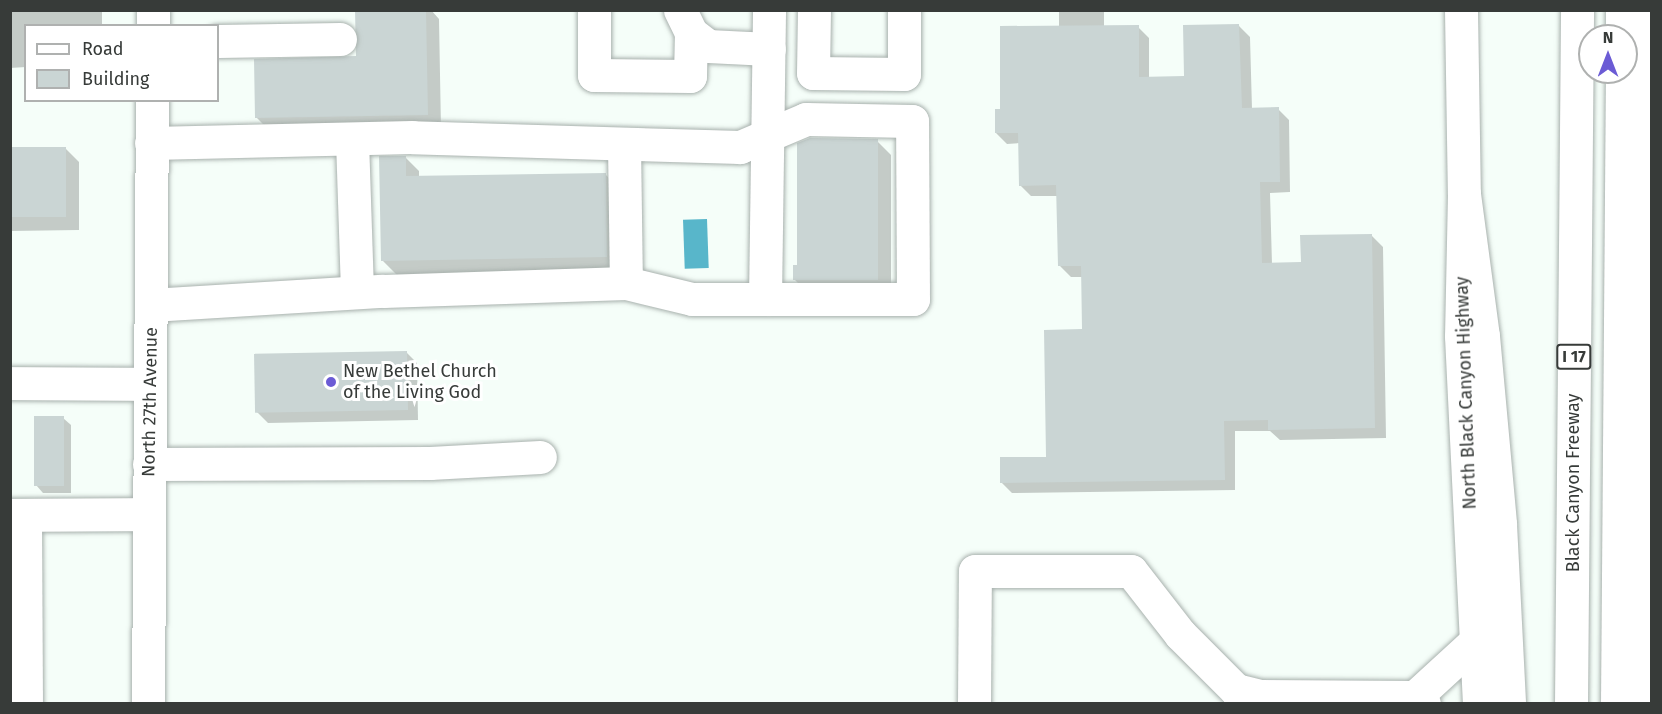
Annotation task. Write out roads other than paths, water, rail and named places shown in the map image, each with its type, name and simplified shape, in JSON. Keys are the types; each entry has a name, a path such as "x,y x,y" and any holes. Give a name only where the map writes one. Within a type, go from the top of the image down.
{"main road":[{"path":"594,10 594,75 690,76 685,22"},
{"path":"765,299 769,10"},
{"path":"814,10 813,73 904,74 904,10"},
{"name":"North Black Canyon Highway","path":"1461,10 1464,194 1461,336 1479,704"},
{"name":"Black Canyon Freeway","path":"1571,704 1577,10"},
{"path":"1645,704 1649,10"},
{"path":"685,22 708,46 769,50"},
{"path":"219,41 340,39"},
{"path":"1617,704 1622,84"},
{"name":"North 27th Avenue","path":"148,704 152,102"},
{"path":"151,143 352,141 412,137 740,147 806,119 912,121 913,299 692,299 626,283 357,292 151,305"},
{"path":"352,141 357,292"},
{"path":"624,144 626,283"},
{"path":"1464,194 1483,336 1500,524 1509,704"},
{"path":"10,383 150,384"},
{"path":"149,464 479,462 540,457"},
{"path":"26,704 18,515 149,514"},
{"path":"974,704 975,571 1131,570 1180,634 1236,690 1260,696 1420,700 1476,641"}],"water":[{"path":"707,219 709,268 685,269 683,220"}],"place":[{"name":"New Bethel Church of the Living God","path":"331,382"}]}
